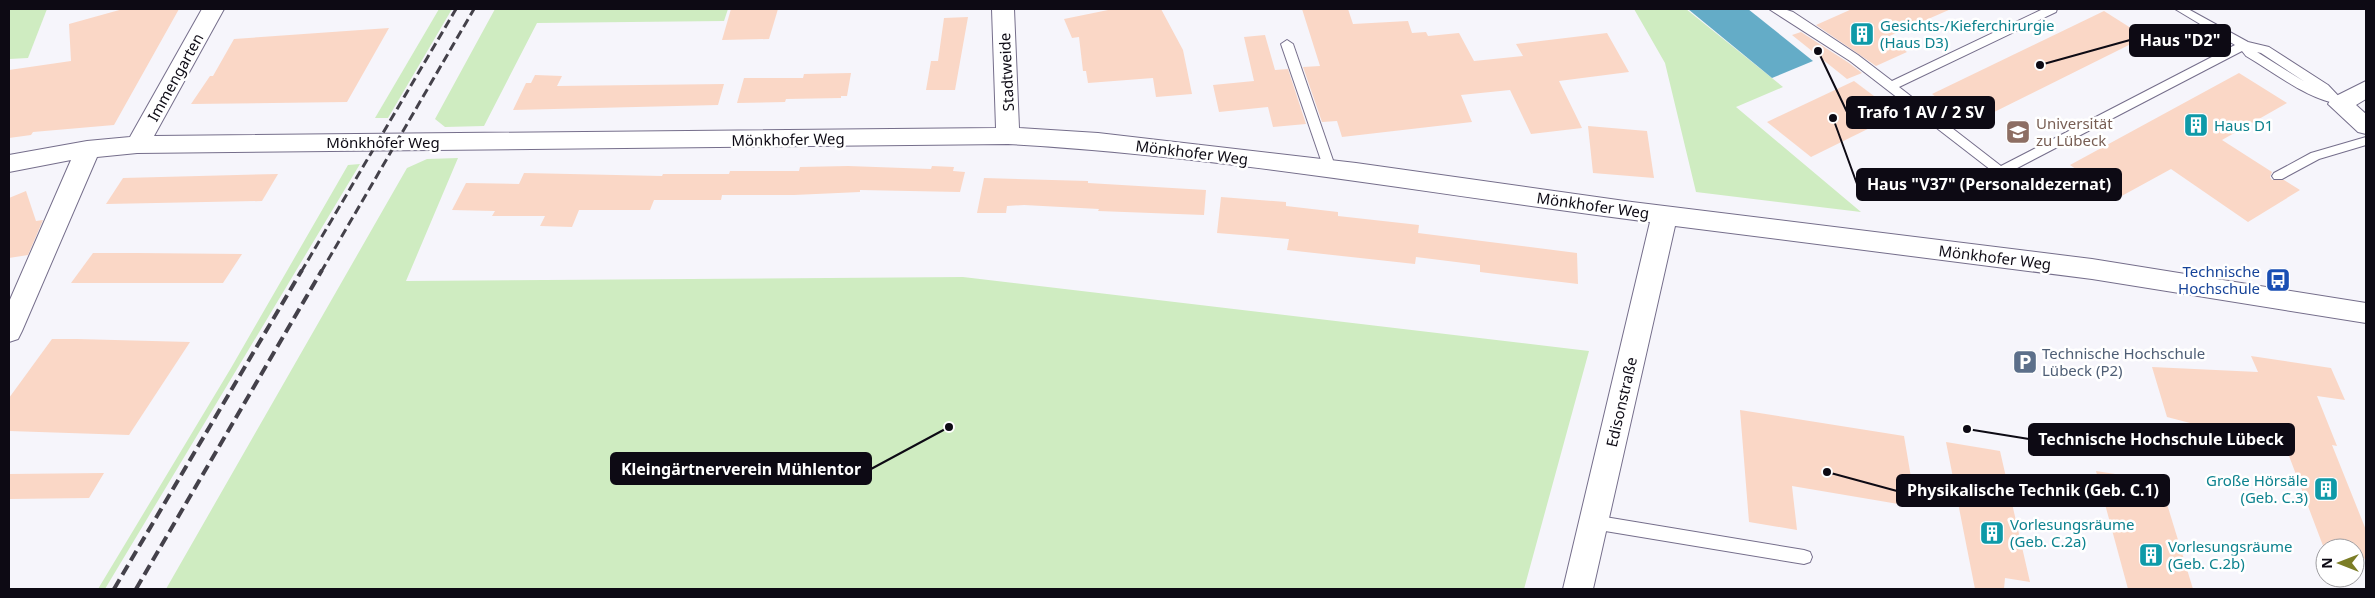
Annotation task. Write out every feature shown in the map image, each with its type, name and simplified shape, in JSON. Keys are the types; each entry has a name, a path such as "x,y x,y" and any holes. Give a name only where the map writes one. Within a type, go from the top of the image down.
{"street":[{"name":"Immengarten","path":"137,145 213,9"},
{"name":"Stadtweide","path":"1003,9 1008,136"},
{"path":"2366,89 2340,104 2366,126"},
{"name":"Mönkhofer Weg","path":"9,163 87,149 137,145 1008,136 1098,141 1330,169 1662,215 2092,269 2366,313"},
{"path":"9,331 80,171 87,149"},
{"name":"Edisonstraße","path":"1578,589 1663,223 1662,215"}],"lane":[{"path":"1775,9 1789,15 1892,86 2000,172 2244,45"},
{"path":"1789,15 1803,9"},
{"path":"1892,86 2052,9"},
{"path":"2180,9 2244,45 2250,53 2312,91 2340,104"},
{"path":"1287,44 1330,169"},
{"path":"2278,176 2315,156 2366,141"},
{"path":"1593,522 1804,557"}],"green space":[{"path":"9,9 47,9 28,58 9,59"},
{"path":"439,9 452,9 388,118 375,118"},
{"path":"495,9 728,9 724,21 537,23 484,126 445,127 435,119"},
{"path":"1634,9 1686,9 1783,87 1736,107 1861,212 1696,192 1665,63"},
{"path":"458,158 406,281 963,277 1589,351 1524,589 166,589 407,168 427,159"},
{"path":"360,164 105,589 98,589 231,368 348,165"}],"water":[{"path":"1688,9 1748,9 1813,61 1772,78"}],"building":[{"path":"123,9 179,9 114,125 33,132 31,135 9,138 9,70 71,61 69,24"},
{"path":"731,9 778,9 769,39 722,40"},
{"path":"1113,9 1161,9 1183,50 1192,94 1156,97 1153,78 1088,83 1086,71 1083,71 1079,37 1072,38 1064,19"},
{"path":"1302,9 1348,9 1353,24 1408,21 1412,33 1426,32 1428,36 1459,33 1474,61 1523,56 1516,44 1607,33 1629,72 1559,81 1582,128 1531,134 1510,90 1461,95 1472,122 1342,137 1337,121 1322,122 1303,67 1320,66"},
{"name":"Gesichts-/Kieferchirurgie (Haus D3)","path":"1852,9 1951,9 1887,37 1907,52 1876,66 1816,25"},
{"path":"2104,11 2145,37 1972,123 1932,94"},
{"path":"968,17 955,90 926,90 931,61 938,61 944,18"},
{"path":"389,28 347,102 191,104 210,76 213,76 234,39"},
{"path":"1801,32 1862,73 1847,79 1792,35"},
{"path":"1265,35 1275,70 1288,69 1306,124 1273,127 1268,107 1219,112 1213,85 1254,81 1244,37"},
{"path":"851,73 847,96 841,96 841,98 786,99 785,102 737,103 744,78 803,78 804,74"},
{"name":"Haus D1","path":"2239,73 2287,103 2222,140 2272,172 2270,177 2272,180 2284,180 2300,190 2248,222 2171,169 2118,198 2070,165"},
{"path":"535,75 562,76 557,86 724,84 718,105 513,110 526,83 531,83"},
{"path":"1854,81 1898,114 1811,157 1767,122"},
{"path":"1588,126 1647,131 1654,178 1593,173"},
{"path":"848,166 931,169 932,166 954,167 953,171 965,172 960,192 860,190 860,192 794,195 722,195 721,200 654,200 650,210 579,210 572,227 540,226 545,216 492,216 495,211 452,210 466,183 519,184 524,173 662,176 663,174 729,174 730,171 799,171 800,167"},
{"path":"278,174 262,201 106,204 123,178"},
{"path":"984,178 1088,181 1088,183 1206,190 1204,215 1098,211 1099,209 1024,205 1007,206 1006,213 977,213"},
{"path":"26,191 36,221 43,220 28,255 9,258 9,198"},
{"path":"1221,197 1286,202 1286,206 1338,212 1338,216 1419,225 1418,233 1577,253 1578,284 1480,272 1480,265 1416,257 1415,264 1287,250 1289,239 1217,233"},
{"path":"93,253 242,254 223,283 71,283"},
{"path":"52,339 190,342 129,435 9,431 9,398"},
{"name":"Große Hörsäle (Geb. C.3)","path":"2251,356 2331,368 2345,400 2317,396 2337,446 2332,445 2366,530 2366,559 2365,538 2320,538 2286,448 2167,417 2152,367 2258,372"},
{"path":"1740,410 1904,436 1916,507 1792,486 1797,530 1749,522"},
{"name":"Vorlesungsräume (Geb. C.2a)","path":"1946,442 2000,451 2030,582 2005,578 2004,589 1975,589"},
{"name":"Vorlesungsräume (Geb. C.2b)","path":"2096,471 2160,481 2193,589 2128,589"},
{"path":"104,473 89,498 9,499 9,474"}],"railway":[{"path":"301,272 456,9"},
{"path":"321,272 474,9"},
{"path":"114,589 302,270"},
{"path":"136,589 322,270"}],"place":[{"name":"Gesichts-/Kieferchirurgie (Haus D3)","path":"1862,34"},
{"name":"Trafo 1 AV / 2 SV","path":"1818,51"},
{"name":"Haus \"D2\"","path":"2040,65"},
{"name":"Haus \"V37\" (Personaldezernat)","path":"1833,118"},
{"name":"Haus D1","path":"2196,125"},
{"name":"Universität zu Lübeck","path":"2018,132"},
{"name":"Technische Hochschule","path":"2278,280"},
{"name":"Technische Hochschule Lübeck (P2)","path":"2025,362"},
{"name":"Kleingärtnerverein Mühlentor","path":"949,427"},
{"name":"Technische Hochschule Lübeck","path":"1967,429"},
{"name":"Physikalische Technik (Geb. C.1)","path":"1827,472"},
{"name":"Große Hörsäle (Geb. C.3)","path":"2326,489"},
{"name":"Vorlesungsräume (Geb. C.2a)","path":"1992,533"},
{"name":"Vorlesungsräume (Geb. C.2b)","path":"2151,555"}]}
